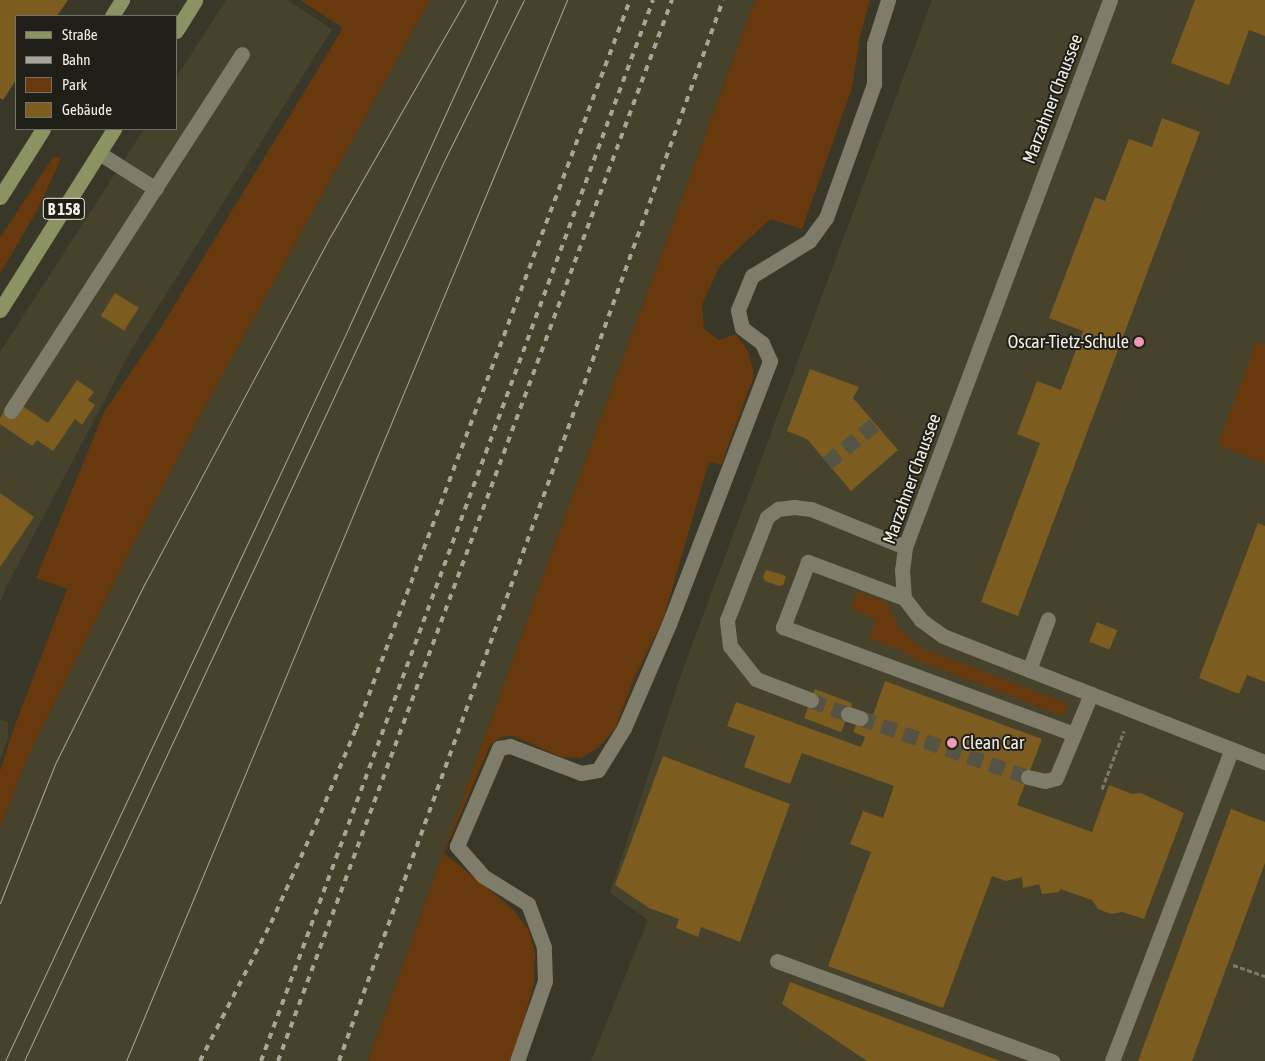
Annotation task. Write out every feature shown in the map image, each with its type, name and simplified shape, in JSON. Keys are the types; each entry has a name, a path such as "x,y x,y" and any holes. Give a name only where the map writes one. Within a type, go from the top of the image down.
{"main road":[{"path":"113,15 122,0"},
{"path":"178,28 195,0"},
{"path":"0,197 42,130"},
{"name":"B 158","path":"0,310 113,130"}],"street":[{"path":"516,1061 545,981 544,947 528,904 483,876 457,846 498,748 510,746 581,773 598,770 624,728 669,624 770,361 762,342 742,328 738,310 752,276 809,241 826,218 874,84 874,44 888,0"},
{"name":"Marzahner Chaussee","path":"904,598 902,570 905,547 1110,0"},
{"path":"11,411 156,190 242,54"},
{"path":"99,152 156,190"},
{"path":"811,700 756,679 730,646 727,620 767,517 778,509 794,507 811,509 905,547"},
{"path":"1074,734 783,627 808,562 904,598 921,620 943,636 1265,762"},
{"path":"1029,670 1048,619"},
{"path":"1028,777 1045,781 1056,778 1091,694"},
{"path":"1112,1061 1232,749"},
{"path":"776,961 1052,1061"}],"path":[{"path":"1102,789 1124,731"},
{"path":"1233,965 1265,976"}],"shaded area":[{"path":"226,0 287,0 332,29 131,350 0,602 0,352 143,130 178,130 178,75"},
{"path":"430,0 755,0 551,554 368,1061 0,1061 0,827 29,754 132,546 203,410"},
{"path":"932,0 1265,0 1265,1061 591,1061 648,920 610,893 679,680"},
{"path":"0,719 8,722 8,738 0,760"}],"green space":[{"path":"300,0 430,0 203,410 132,546 29,754 0,827 0,771 14,728 67,589 36,578 104,412 160,329 343,28"},
{"path":"755,0 870,0 860,37 852,88 802,229 770,219 720,266 702,304 704,329 719,340 736,334 749,353 754,376 721,465 709,462 663,620 634,679 615,729 599,747 581,758 561,757 513,736 501,737 490,745 444,853 513,909 529,930 535,953 534,983 516,1048 511,1061 368,1061 551,554"},
{"path":"53,157 61,158 38,209 0,274 0,238"},
{"path":"1256,342 1265,345 1265,463 1218,445"},
{"path":"857,591 886,602 901,631 922,648 1068,704 1063,716 909,657 905,652 869,638 876,619 851,609"}],"building":[{"path":"0,0 68,0 58,15 15,15 15,82 3,100 0,98"},
{"path":"1195,0 1265,0 1265,36 1249,30 1229,85 1171,63"},
{"path":"1162,118 1200,132 1018,616 981,602 1040,443 1017,434 1037,381 1061,390 1083,331 1049,318 1095,197 1105,201 1129,139 1152,147"},
{"path":"115,293 139,308 124,331 101,316"},
{"path":"810,369 859,387 853,398 898,450 851,491 807,439 787,431"},
{"path":"77,380 94,392 88,400 95,405 82,425 75,419 53,451 37,440 32,446 0,424 0,418 12,399 48,423"},
{"path":"0,493 34,517 0,567"},
{"path":"1258,523 1265,526 1265,682 1247,675 1239,694 1199,678"},
{"path":"766,570 784,575 786,577 783,585 779,586 765,581 763,577"},
{"path":"1097,622 1117,630 1110,650 1089,641"},
{"path":"885,681 1042,739 1017,805 1092,832 1109,785 1132,794 1141,793 1184,813 1144,919 1122,912 1111,914 1098,909 1092,900 1060,889 1059,892 1042,894 1039,884 1023,888 1022,877 1006,881 992,876 943,1008 828,966 871,852 850,844 863,811 883,818 894,786 802,753 790,784 744,767 755,736 727,726 736,702 861,747 865,737 853,732 862,711 873,715"},
{"path":"815,689 852,703 841,732 804,718"},
{"path":"663,756 790,804 740,942 701,927 698,937 676,928 679,919 649,908 615,885"},
{"path":"1231,809 1265,822 1265,863 1192,1061 1138,1061"},
{"path":"790,982 1000,1061 867,1061 782,1004"}],"tunnel":[{"path":"827,463 875,424"},
{"path":"811,700 848,714"},
{"path":"860,718 1028,777"}],"tram line":[{"path":"0,903 55,764 145,583 330,237 466,0"},
{"path":"5,1061 348,329 497,0"},
{"path":"24,1061 446,157 524,0"},
{"path":"126,1061 567,0"}],"railway":[{"path":"200,1061 271,923 356,729 630,0"},
{"path":"261,1061 653,0"},
{"path":"278,1061 672,0"},
{"path":"339,1061 723,0"}],"place":[{"name":"Oscar-Tietz-Schule","path":"1139,342"},
{"name":"Clean Car","path":"952,743"}]}
